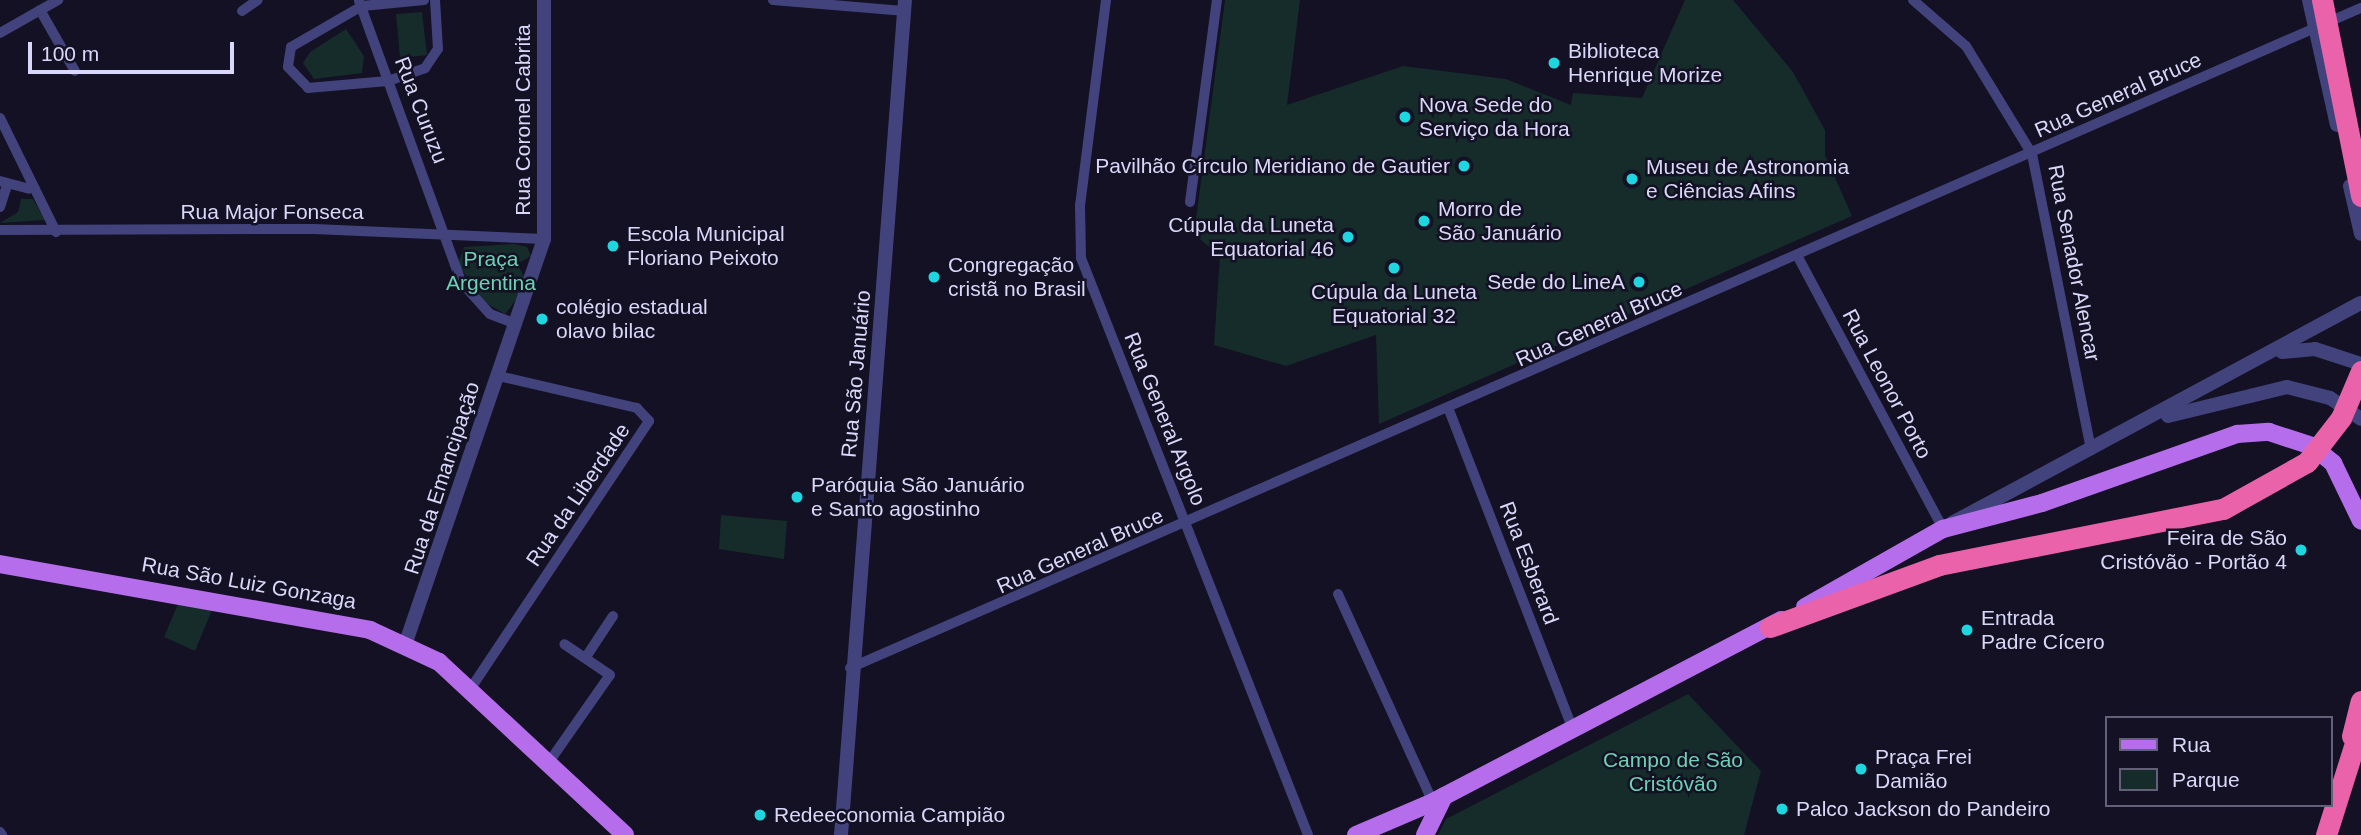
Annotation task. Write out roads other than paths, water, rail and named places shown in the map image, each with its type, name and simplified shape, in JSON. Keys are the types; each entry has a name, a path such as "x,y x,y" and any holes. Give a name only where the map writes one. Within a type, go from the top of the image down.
{"highway":[{"path":"2322,0 2361,196"},
{"path":"2327,0 2361,165"},
{"path":"1770,627 1939,565 2223,509 2262,493 2327,441 2361,371"},
{"path":"2333,797 2361,701"},
{"path":"2326,835 2361,724"},
{"path":"2320,835 2330,807"}],"main road":[{"path":"1356,835 1439,799 1770,627 1943,528 2042,503 2192,446 2269,432 2312,446 2333,463 2361,521"},
{"name":"Rua São Luiz Gonzaga","path":"0,565 283,610 361,626 405,645 471,688 625,835"},
{"path":"1425,835 1439,799"}],"street":[{"path":"0,33 58,0"},
{"path":"242,11 258,0"},
{"path":"424,0 360,3 291,47 288,67 308,88 388,81 425,68 436,56 435,0"},
{"name":"Rua Coronel Cabrita","path":"544,0 544,239"},
{"path":"773,0 904,6"},
{"name":"Rua General Argolo","path":"1106,0 1080,205 1081,258 1308,835"},
{"path":"1190,202 1217,0"},
{"name":"Rua Senador Alencar","path":"1913,0 1966,46 2032,154 2091,450"},
{"path":"2309,0 2361,234"},
{"name":"Rua Curuzu","path":"360,3 449,234"},
{"name":"Rua São Januário","path":"841,835 850,668 904,6"},
{"name":"Rua General Bruce","path":"850,668 1186,526 2361,8"},
{"path":"40,10 75,71"},
{"path":"0,118 29,188 56,232"},
{"path":"0,207 4,183 29,188"},
{"name":"Rua Major Fonseca","path":"0,230 449,234 544,239"},
{"path":"449,234 455,269 469,295 490,314 513,323 544,239"},
{"name":"Rua Leonor Porto","path":"1798,257 1943,528"},
{"path":"1943,528 2278,352 2361,303"},
{"name":"Rua da Emancipação","path":"405,645 498,376 513,323"},
{"path":"2278,352 2315,349 2361,364"},
{"name":"Rua da Liberdade","path":"471,688 649,421 637,408 498,376"},
{"path":"2144,422 2287,387 2330,398 2361,419"},
{"name":"Rua Esberard","path":"1449,410 1573,730"},
{"path":"1338,594 1439,799"},
{"path":"586,657 613,616"},
{"path":"549,762 610,675 564,644"}],"place":[{"name":"Biblioteca Henrique Morize","path":"1554,63"},
{"name":"Nova Sede do Serviço da Hora","path":"1405,117"},
{"name":"Pavilhão Círculo Meridiano de Gautier","path":"1464,166"},
{"name":"Museu de Astronomia e Ciências Afins","path":"1632,179"},
{"name":"Morro de São Januário","path":"1424,221"},
{"name":"Cúpula da Luneta Equatorial 46","path":"1348,237"},
{"name":"Escola Municipal Floriano Peixoto","path":"613,246"},
{"name":"Cúpula da Luneta Equatorial 32","path":"1394,268"},
{"name":"Congregação cristã no Brasil","path":"934,277"},
{"name":"Sede do LineA","path":"1639,282"},
{"name":"colégio estadual olavo bilac","path":"542,319"},
{"name":"Paróquia São Januário e Santo agostinho","path":"797,497"},
{"name":"Feira de São Cristóvão - Portão 4","path":"2301,550"},
{"name":"Entrada Padre Cícero","path":"1967,630"},
{"name":"Praça Frei Damião","path":"1861,769"},
{"name":"Palco Jackson do Pandeiro","path":"1782,809"},
{"name":"Redeeconomia Campião","path":"760,815"}],"park label":[{"name":"Praça Argentina","path":"491,271"},
{"name":"Campo de São Cristóvão","path":"1673,772"}]}
